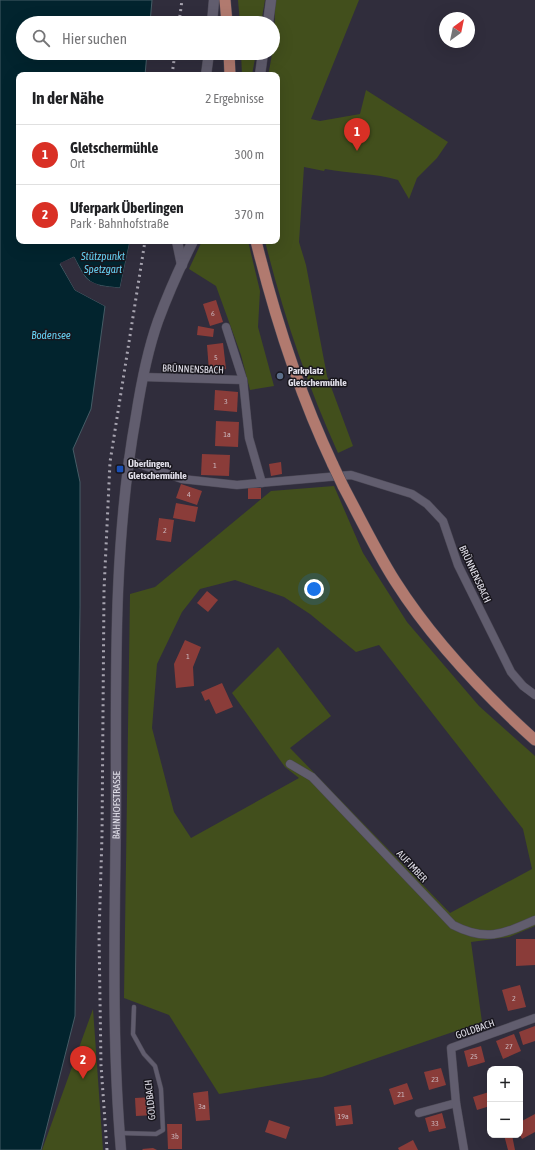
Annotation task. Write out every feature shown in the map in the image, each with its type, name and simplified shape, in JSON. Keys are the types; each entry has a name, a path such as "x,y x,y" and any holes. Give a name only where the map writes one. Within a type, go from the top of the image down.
{"main road":[{"path":"225,0 226,16"},
{"path":"229,60 230,72"},
{"path":"257,244 269,294 286,348 306,402 333,465 370,537 396,582 420,617 475,682 535,740"}],"street":[{"path":"213,16 214,0"},
{"path":"269,16 271,0"},
{"path":"206,72 208,60"},
{"path":"261,72 263,60"},
{"path":"178,244 182,265"},
{"name":"BAHNHOFSTRASSE","path":"121,1150 116,1076 114,976 118,588 122,512 128,460 143,377 157,322 192,244"},
{"name":"BRÜNNENSBACH","path":"226,327 243,380 249,438 262,483"},
{"name":"BRÜNNENSBACH","path":"143,377 243,380"},
{"name":"BRÜNNENSBACH","path":"128,460 182,479 237,486 351,475 412,494 427,504 443,521 458,565 511,672 523,686 535,695"},
{"name":"AUF IMBER","path":"290,764 312,777 454,925 466,932 485,936 515,929 535,920"},
{"name":"GOLDBACH","path":"464,1150 456,1103 451,1048 535,1018"},
{"path":"419,1113 456,1103"}],"lane":[{"name":"GOLDBACH","path":"120,1133 138,1135 156,1134 163,1130 161,1089 155,1066 144,1054 134,1034 134,1007"}],"green space":[{"path":"238,0 265,0 262,16 239,16"},
{"path":"275,0 359,0 311,119 320,121 360,114 366,90 448,142 437,158 417,178 409,199 398,180 371,175 325,169 324,171 304,167 299,242 306,265 327,376 353,446 338,453 306,375 288,322 266,244 280,244 280,72 269,72 271,60 280,60 280,16 275,16"},
{"path":"241,60 255,60 253,72 242,72"},
{"path":"201,244 249,244 260,291 258,327 274,386 250,390 241,355 216,286 189,269"},
{"path":"334,486 363,553 407,622 479,706 535,756 535,926 509,937 471,942 482,1022 322,1077 219,1094 169,1015 124,998 130,594 155,587 271,491","holes":["235,580 284,597 310,614 356,652 379,645 523,829 532,869 450,913 290,748 331,716 278,647 232,693 285,767 299,778 191,838 174,812 152,728 157,664 182,612 200,589"]},
{"path":"93,1009 103,1150 42,1150"}],"water":[{"name":"Bodensee","path":"0,0 152,0 151,16 16,16 16,60 146,60 145,72 16,72 16,244 129,244 120,288 102,286 91,282 83,273 74,257 60,264 75,290 105,306 91,409 73,449 80,482 75,1016 41,1150 0,1150"}],"pier":[{"path":"129,244 131,244 121,290 100,288 84,280 73,259 63,264 76,289 106,305 107,307 75,290 60,263 74,257 85,279 101,286 120,288"}],"building":[{"path":"216,300 223,322 210,326 203,304"},
{"path":"198,326 214,329 213,337 197,335"},
{"path":"223,343 226,369 209,371 207,345"},
{"path":"215,390 238,392 237,412 214,410"},
{"path":"216,421 239,422 238,447 215,446"},
{"path":"202,454 230,455 229,476 201,475"},
{"path":"281,462 282,474 271,476 269,464"},
{"path":"181,484 202,491 197,505 176,498"},
{"path":"248,488 261,488 261,499 248,499"},
{"path":"176,503 198,507 195,522 173,518"},
{"path":"159,518 174,520 171,542 156,540"},
{"path":"207,591 218,600 208,612 197,603"},
{"path":"185,640 201,647 193,667 194,686 176,688 174,664"},
{"path":"222,683 233,707 216,714 209,699 205,701 201,692"},
{"path":"516,939 535,939 535,965 516,966"},
{"path":"520,985 526,1007 508,1011 502,990"},
{"path":"535,1026 535,1041 523,1045 519,1032"},
{"path":"514,1034 521,1051 503,1059 496,1041"},
{"path":"481,1046 485,1062 468,1067 464,1051"},
{"path":"441,1068 446,1085 429,1090 424,1072"},
{"path":"407,1083 413,1099 394,1105 389,1089"},
{"path":"208,1091 210,1120 196,1121 193,1093"},
{"path":"487,1093 487,1107 477,1110 473,1097"},
{"path":"153,1097 155,1115 136,1116 135,1098"},
{"path":"351,1105 353,1124 336,1126 334,1107"},
{"path":"442,1113 446,1128 429,1132 425,1118"},
{"path":"535,1114 535,1132 522,1139 523,1138 523,1120"},
{"path":"269,1120 290,1127 286,1139 265,1132"},
{"path":"167,1124 182,1124 182,1149 168,1149"},
{"path":"505,1138 513,1138 515,1150 508,1150"},
{"path":"413,1140 418,1150 399,1150 398,1148"},
{"path":"153,1148 157,1150 142,1149"}],"railway":[{"path":"180,16 182,0"},
{"path":"172,72 174,60"},
{"path":"107,1150 101,1065 99,935 102,836 104,590 110,462 145,244"}],"place":[{"name":"Gletschermühle","path":"357,151"},
{"name":"Parkplatz Gletschermühle","path":"280,376"},
{"name":"Überlingen, Gletschermühle","path":"120,469"},
{"name":"Uferpark Überlingen","path":"83,1079"}],"water label":[{"name":"Stützpunkt Spetzgart","path":"103,262"}]}
